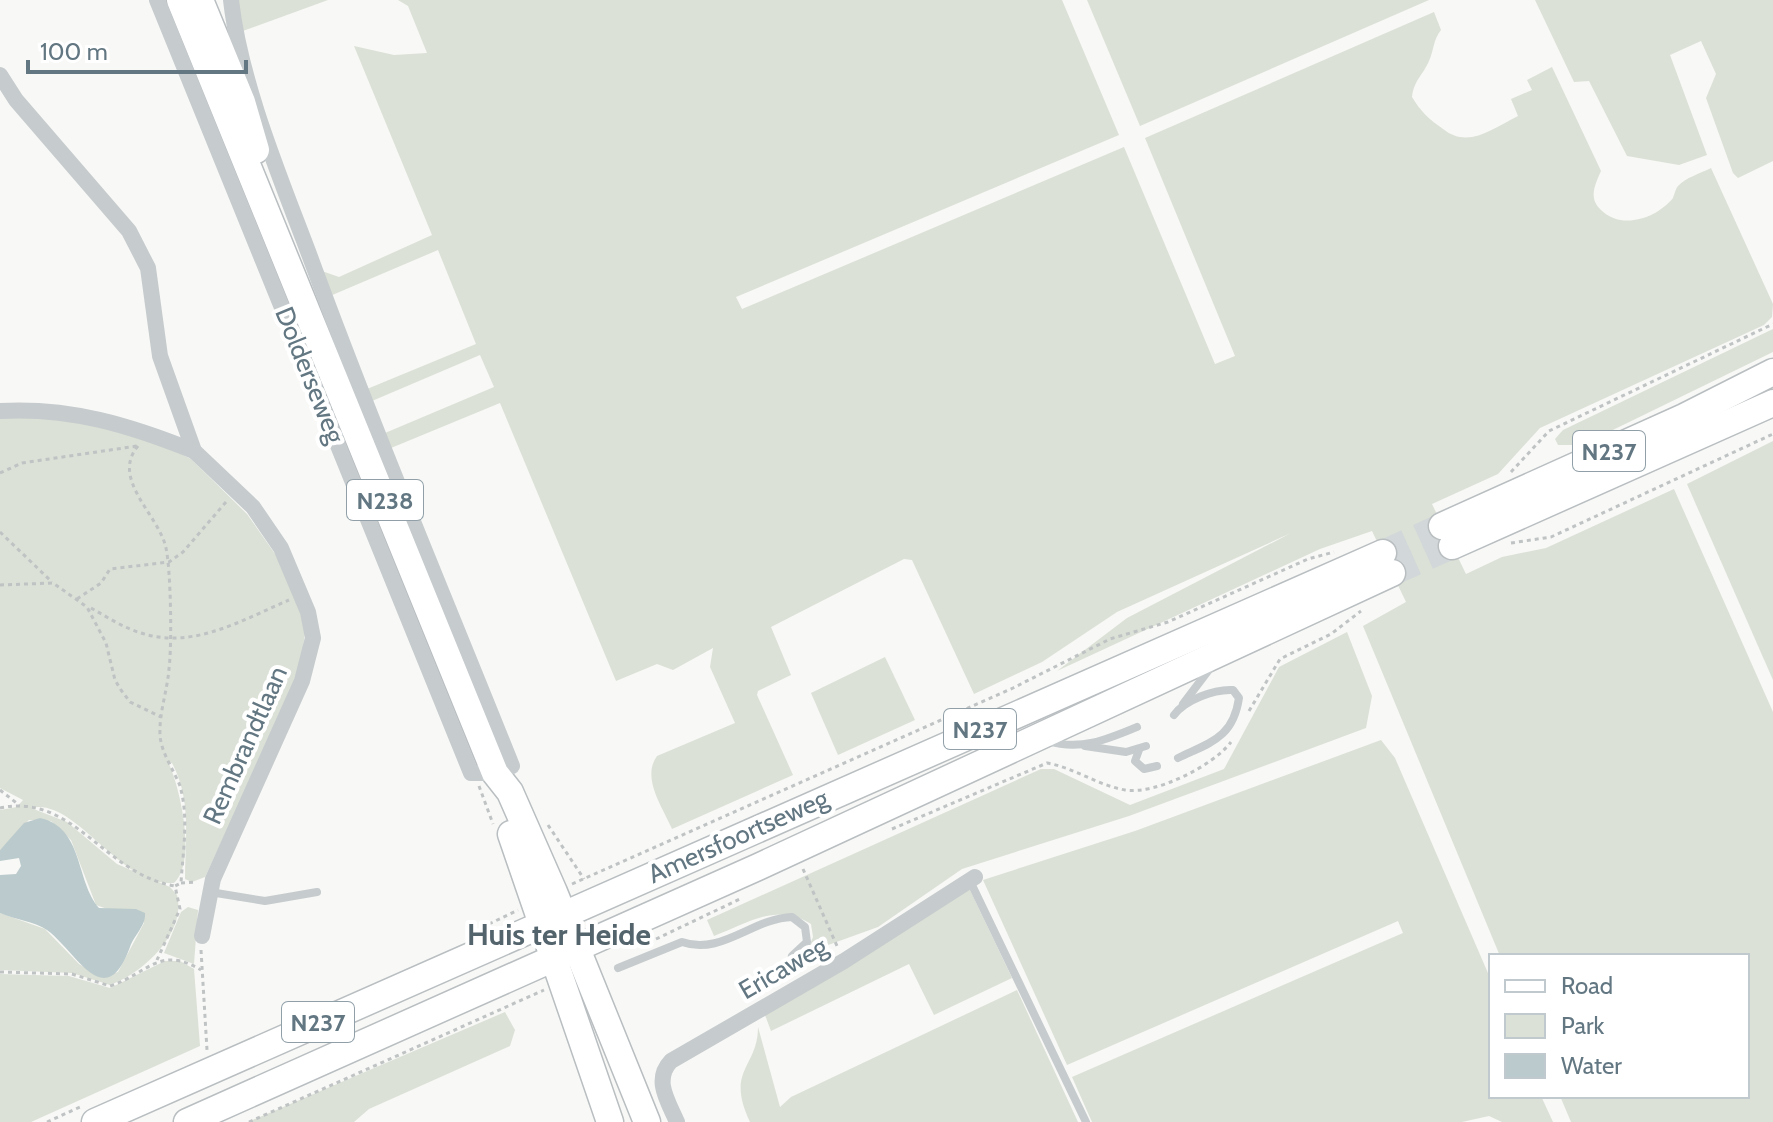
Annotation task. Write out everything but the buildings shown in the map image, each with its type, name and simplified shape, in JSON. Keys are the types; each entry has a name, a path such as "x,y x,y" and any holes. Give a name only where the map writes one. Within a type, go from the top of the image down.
{"main road":[{"name":"Dolderseweg","path":"180,0 495,773 496,788 553,910"},
{"name":"Dolderseweg","path":"200,0 242,102 275,227"},
{"name":"N237","path":"1773,372 1447,536 1773,403"},
{"name":"Amersfoortseweg","path":"95,1122 553,910 1387,563 1224,648 563,964 187,1122"},
{"name":"N238","path":"553,910 563,964 610,1122"},
{"name":"N238","path":"563,964 647,1122"}],"street":[{"name":"Dolderseweg","path":"157,0 471,773 495,773 512,766 327,303 273,157 235,30 231,0"},
{"name":"Rembrandtlaan","path":"0,75 16,100 129,231 148,268 160,356 194,451 253,507 281,548 303,594 313,638 309,660 231,834 209,892 202,936"},
{"path":"0,411 71,412 154,435 194,451"},
{"name":"Ericaweg","path":"677,1122 661,1083 662,1073 671,1061 844,961 972,879"}],"lane":[{"name":"Amersfoortseweg","path":"1178,758 1224,735 1231,727 1239,698 1233,690 1224,689 1176,711 1224,648"},
{"path":"1084,746 1137,727"},
{"path":"1035,737 1067,746 1104,750 1143,748 1135,761 1144,769 1157,766"},
{"path":"972,879 1086,1122"},
{"path":"209,892 265,901 317,892"},
{"path":"618,968 682,942 698,947 713,945 775,918 792,917 805,927 807,942 792,956"}],"path":[{"path":"1504,477 1549,431 1773,324"},
{"path":"1501,545 1551,537 1773,434"},
{"path":"0,790 19,805 64,818 120,864 175,886 181,883 185,818 180,788 161,743 161,717 170,668 169,562 164,536 142,504 128,463 138,446 154,435"},
{"path":"0,473 22,463 138,446"},
{"path":"77,599 101,583 110,569 169,562 183,552 236,491"},
{"path":"0,532 53,583 87,607 137,632 169,637 204,636 303,594"},
{"name":"Amersfoortseweg","path":"553,910 1110,639 1168,622 1308,559 1342,550"},
{"path":"0,585 53,583"},
{"path":"1243,722 1280,659 1331,634 1367,606"},
{"path":"87,607 106,643 115,680 121,690 130,702 161,717"},
{"path":"890,830 1047,763 1069,767 1117,788 1149,788 1207,766 1223,753 1237,734"},
{"path":"0,808 19,805"},
{"path":"803,869 844,961"},
{"path":"0,972 72,974 95,984 110,986 137,974 157,960 180,909 175,886"},
{"path":"646,944 746,896"},
{"path":"202,936 201,970 207,1050"},
{"path":"157,960 180,960 201,970"},
{"path":"249,1122 563,964"}],"green space":[{"path":"237,0 328,0 240,32"},
{"path":"398,0 1062,0 1119,135 736,297 742,309 1124,147 1215,364 1235,356 1145,138 1434,12 1441,30 1412,97 1429,118 1452,135 1480,135 1518,116 1511,99 1532,90 1527,80 1552,67 1601,171 1594,196 1597,205 1609,216 1628,221 1657,212 1673,198 1681,183 1711,168 1773,304 1772,317 1764,325 1540,428 1498,474 1432,504 1466,574 1502,557 1546,548 1674,489 1773,712 1773,1122 1571,1122 1561,1098 1749,1098 1749,954 1499,954 1363,626 1406,602 1372,531 1320,549 1057,671 1127,618 1291,533 1117,612 1042,662 974,694 912,560 904,559 771,627 791,675 758,691 757,695 793,775 672,829 652,783 651,774 657,756 735,723 710,667 713,648 673,670 657,664 616,681 500,403 391,448 385,433 494,387 480,355 372,401 367,389 476,344 438,250 330,296 319,270 339,277 432,235 354,46 394,55 427,53 408,6"},
{"path":"1087,0 1429,0 1140,126"},
{"path":"1535,0 1773,0 1773,161 1738,178 1733,173 1706,98 1716,74 1701,41 1670,55 1707,155 1679,165 1627,156 1589,81 1574,82"},
{"path":"1773,329 1773,352 1582,445 1558,445 1555,439 1563,430"},
{"path":"0,417 70,418 165,446 191,459 247,514 280,561 296,595 305,631 302,658 291,692 205,877 192,882 185,879 185,806 178,777 172,763 169,764 178,790 184,825 184,859 181,873 174,883 155,881 170,887 177,895 175,924 169,937 148,962 110,985 72,973 0,970 0,913 45,929 79,964 101,977 118,972 144,923 131,909 113,911 96,905 71,840 51,821 29,820 0,850 0,810 17,807 23,800 0,788","holes":["31,808 48,808 65,816 142,875 117,864 67,822"]},
{"path":"1773,441 1773,680 1687,484"},
{"path":"1347,632 1372,696 1366,728 1129,816 962,869 878,927 806,953 813,937 811,924 787,915 763,917 714,936 707,920 1041,769 1054,769 1130,805 1224,769 1279,667"},
{"path":"885,657 915,720 838,755 811,693"},
{"path":"1381,740 1395,758 1489,975 1489,1098 1542,1098 1553,1122 1502,1122 1489,1116 1462,1122 1092,1122 1072,1077 1403,933 1398,921 1067,1065 983,880 1135,831"},
{"path":"969,888 1012,978 934,1015 909,964 771,1031 765,1015"},
{"path":"188,907 198,910 194,964 164,953 181,912"},
{"path":"165,961 180,961 194,969 200,1046 31,1122 0,1122 0,974 69,976 110,988"},
{"path":"1017,990 1078,1122 750,1122 743,1104 742,1079 757,1041 758,1027 780,1107 791,1097"},
{"path":"505,1012 515,1030 510,1046 369,1109 354,1122 248,1122"}],"water":[{"path":"40,818 54,824 72,843 91,897 99,908 136,909 145,913 142,926 120,967 111,976 100,977 90,972 42,927 0,913 0,875 16,874 21,866 19,858 0,861 0,850 24,823"}],"tunnel":[{"path":"1383,553 1442,526"},
{"path":"1392,573 1452,546"}],"district":[{"name":"Huis ter Heide","path":"559,934"}]}
